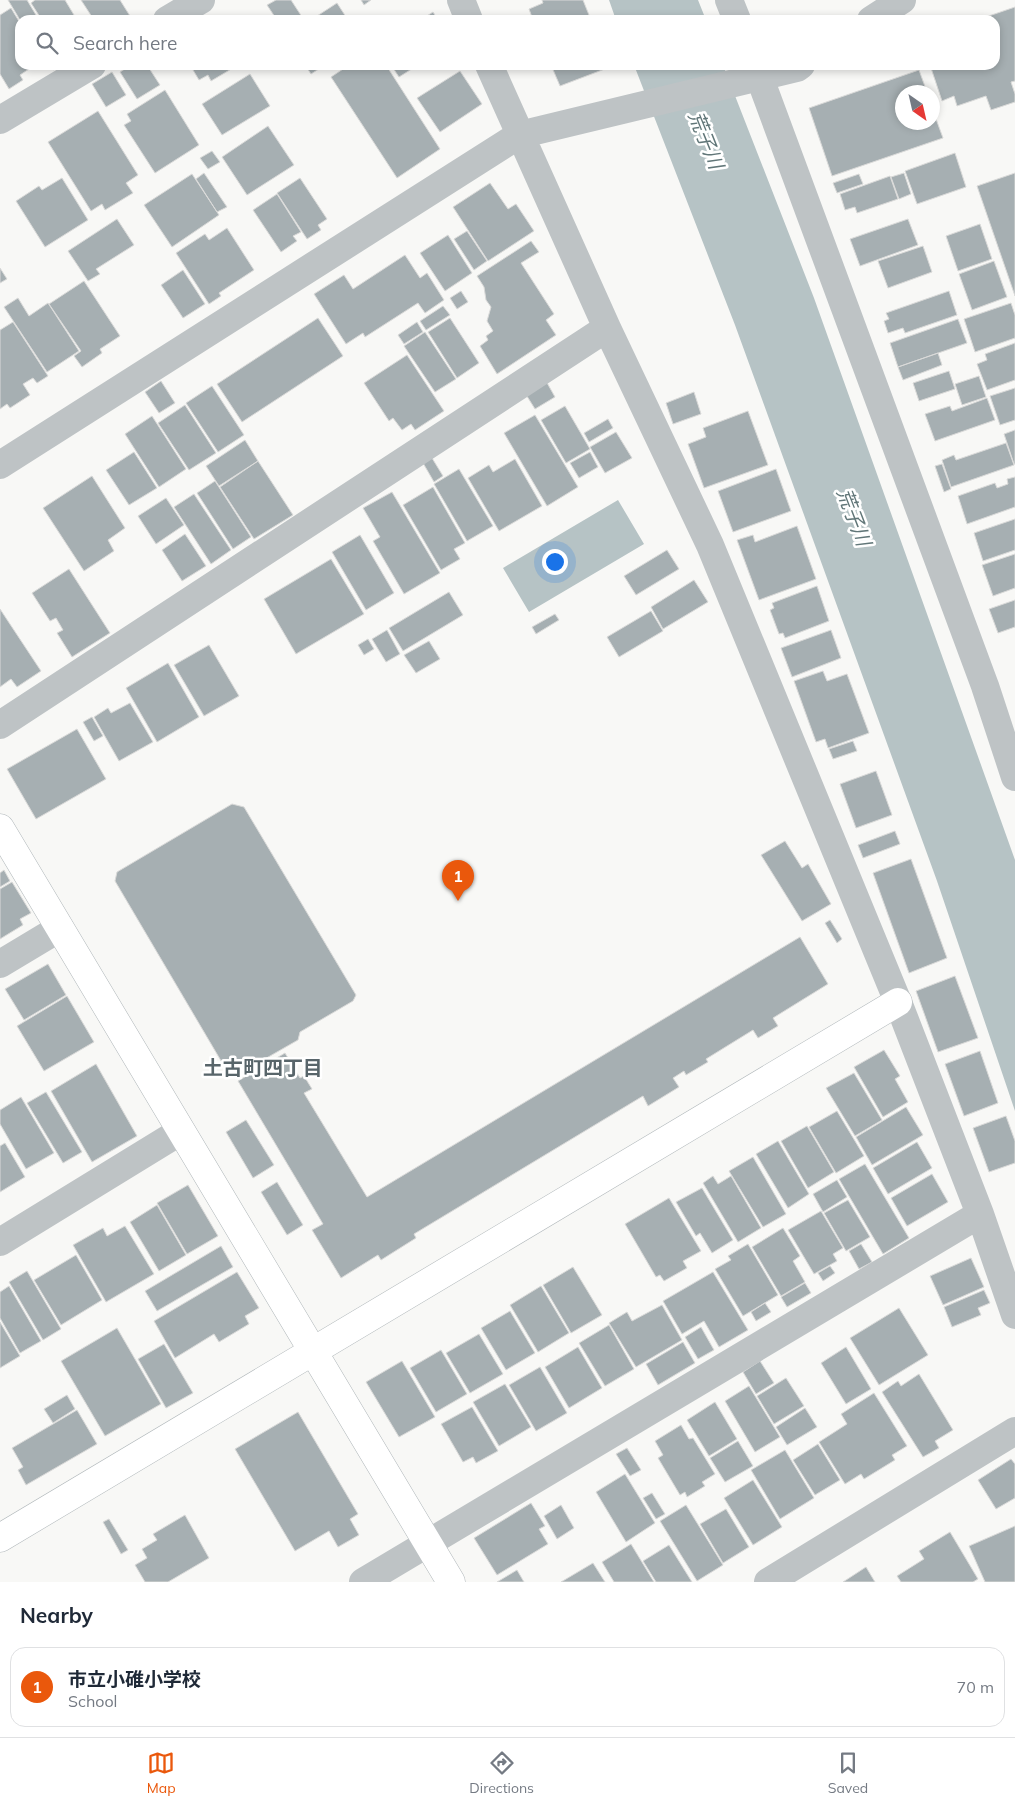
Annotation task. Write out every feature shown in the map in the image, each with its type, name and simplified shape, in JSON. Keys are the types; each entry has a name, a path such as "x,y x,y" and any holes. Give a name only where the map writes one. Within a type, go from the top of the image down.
{"street":[{"path":"176,15 201,0"},
{"path":"461,0 467,15"},
{"path":"730,0 735,15"},
{"path":"879,15 902,0"},
{"path":"0,120 84,70"},
{"path":"491,70 607,328 710,544 898,1002 980,1214 1015,1315"},
{"path":"0,465 519,135 635,107 752,74 781,70"},
{"path":"752,74 982,677 1015,777"},
{"path":"0,725 607,328"},
{"path":"0,828 451,1582"},
{"path":"0,964 60,928"},
{"path":"0,1538 898,1002"},
{"path":"0,1242 181,1131"},
{"path":"363,1582 980,1214"},
{"path":"768,1582 1015,1431"}],"water":[{"path":"609,0 698,0 704,15 614,15"},
{"name":"荒子川","path":"636,70 725,70 814,298 1015,860 1015,1111 937,881 735,325"},
{"path":"618,500 644,544 529,612 503,568"}],"building":[{"path":"8,0 27,0 36,15 17,15"},
{"path":"35,0 65,0 74,15 39,15 31,3"},
{"path":"81,0 120,0 129,15 91,15"},
{"path":"276,0 291,0 301,15 274,15 267,5"},
{"path":"361,0 371,0 364,5"},
{"path":"542,0 583,0 589,15 531,15 529,9 543,3"},
{"path":"337,3 345,15 319,15"},
{"path":"1015,7 1015,81 1011,82 1015,94 1015,102 991,110 986,96 957,106 954,96 942,101 940,85 937,85 932,70 1000,70 1000,15 992,15"},
{"path":"11,8 15,15 15,70 28,70 20,75 23,80 9,89 0,74 0,15"},
{"path":"123,70 150,70 160,85 137,99 120,72"},
{"path":"193,70 230,70 211,81 208,75 199,80"},
{"path":"308,70 317,70 311,74"},
{"path":"342,70 389,70 440,149 397,178 331,77"},
{"path":"394,70 410,70 399,77"},
{"path":"553,70 602,70 560,86"},
{"path":"919,70 924,85 895,85 895,130 940,130 943,138 832,176 809,108"},
{"path":"460,71 482,104 440,132 417,98"},
{"path":"112,72 126,95 106,107 92,84"},
{"path":"250,74 270,106 222,135 202,104"},
{"path":"165,90 199,145 155,173 124,125 131,121 127,114"},
{"path":"98,111 138,175 126,183 133,193 105,210 102,204 91,211 48,142"},
{"path":"268,126 294,165 247,195 222,157"},
{"path":"212,151 220,162 208,169 200,158"},
{"path":"955,153 966,187 917,204 905,171"},
{"path":"204,173 227,207 217,212 196,179"},
{"path":"904,173 911,194 899,199 891,177"},
{"path":"1015,173 1015,296 977,186"},
{"path":"192,174 219,215 172,247 144,205"},
{"path":"859,174 863,184 837,193 833,183"},
{"path":"890,176 898,199 857,213 855,207 845,210 840,194"},
{"path":"62,178 88,220 45,247 16,201 39,186 42,190"},
{"path":"300,178 327,219 318,225 321,230 307,239 277,193"},
{"path":"490,183 508,209 516,204 534,231 488,261 453,207"},
{"path":"277,194 301,232 293,236 297,241 281,252 253,210"},
{"path":"117,219 134,245 96,269 100,274 88,281 68,251"},
{"path":"908,219 918,245 860,266 850,239"},
{"path":"980,224 992,259 958,271 946,236"},
{"path":"227,228 254,270 219,293 221,296 209,304 176,253 205,234 209,240"},
{"path":"467,231 487,261 474,270 454,239"},
{"path":"448,235 472,273 445,291 420,253"},
{"path":"531,241 539,252 521,263 554,314 546,320 556,335 497,374 480,346 488,340 486,336 493,331 487,321 491,307 486,300 484,287 477,276"},
{"path":"923,246 932,272 888,288 878,261"},
{"path":"405,255 420,278 427,273 444,300 425,313 418,303 365,337 363,333 346,344 314,294 344,275 353,289"},
{"path":"994,261 1007,297 972,310 959,274"},
{"path":"0,268 7,279 0,283"},
{"path":"183,270 205,304 183,318 161,285"},
{"path":"84,281 120,336 100,349 102,353 82,367 74,356 81,351 49,304"},
{"path":"461,291 468,302 457,309 450,298"},
{"path":"949,291 957,315 905,333 903,328 888,333 884,321 889,319 886,313"},
{"path":"18,298 29,316 48,303 79,351 47,372 4,307"},
{"path":"1011,303 1015,315 1015,338 975,352 964,319"},
{"path":"443,306 450,315 426,330 420,321"},
{"path":"318,318 343,356 242,422 217,384"},
{"path":"450,318 479,363 457,378 428,332"},
{"path":"958,319 967,343 898,367 890,343"},
{"path":"13,322 48,376 37,383 33,378 23,384 30,395 10,408 7,404 0,409 0,330"},
{"path":"417,322 423,332 404,344 398,335"},
{"path":"425,332 456,379 435,392 404,346"},
{"path":"1015,343 1015,380 987,390 977,364 987,360 985,354"},
{"path":"938,353 942,365 903,380 898,367"},
{"path":"407,355 444,411 415,430 411,424 402,430 393,418 389,421 364,383"},
{"path":"949,371 955,389 919,401 913,383"},
{"path":"979,376 986,397 962,405 955,384"},
{"path":"161,381 175,403 159,413 145,392"},
{"path":"546,381 555,397 535,409 525,393"},
{"path":"212,386 244,435 218,452 186,403"},
{"path":"1015,388 1015,420 1000,425 990,396"},
{"path":"694,392 701,414 673,424 666,403"},
{"path":"987,398 995,420 935,441 925,414 950,406 952,411"},
{"path":"185,405 216,453 189,470 158,423"},
{"path":"565,406 590,449 566,463 541,420"},
{"path":"748,411 768,465 704,488 688,444 706,437 703,428"},
{"path":"535,415 578,487 547,506 504,433"},
{"path":"152,416 186,469 159,487 125,434"},
{"path":"608,419 613,428 589,442 584,433"},
{"path":"1015,430 1015,464 1014,464 1004,434"},
{"path":"616,432 632,458 605,473 590,447"},
{"path":"245,440 258,461 219,486 206,466"},
{"path":"1006,443 1014,465 951,487 942,460 954,455 956,460"},
{"path":"134,452 157,488 129,505 106,470"},
{"path":"590,452 598,467 579,478 570,463"},
{"path":"432,458 443,476 434,482 423,463"},
{"path":"515,459 542,506 499,531 468,478 489,465 493,472"},
{"path":"258,461 293,515 254,539 220,487"},
{"path":"942,464 951,489 944,492 935,466"},
{"path":"459,469 493,526 467,541 434,484"},
{"path":"776,469 791,511 733,532 718,491"},
{"path":"92,476 125,528 108,540 114,551 84,571 43,508"},
{"path":"1015,477 1015,507 967,524 958,496 995,483 997,488 1008,484 1007,479"},
{"path":"215,481 251,537 233,549 197,493"},
{"path":"433,487 465,543 454,549 460,559 441,570 403,505"},
{"path":"392,492 440,573 404,594 373,541 380,537 363,508"},
{"path":"194,494 231,550 211,564 174,507"},
{"path":"166,498 184,525 156,544 138,516"},
{"path":"1015,519 1015,550 983,561 974,533"},
{"path":"797,526 816,579 759,600 737,540 753,535 755,542"},
{"path":"185,534 206,566 182,581 162,550"},
{"path":"360,535 394,593 366,610 332,552"},
{"path":"667,550 679,569 636,595 624,576"},
{"path":"1015,554 1015,588 993,596 982,565"},
{"path":"331,559 364,614 296,654 264,599"},
{"path":"69,569 110,633 72,657 57,633 63,630 56,618 50,621 32,593"},
{"path":"694,580 708,602 663,629 651,607"},
{"path":"817,586 829,621 785,638 783,633 779,634 770,610 774,608 772,603"},
{"path":"449,592 463,615 403,651 389,628"},
{"path":"1015,600 1015,627 998,633 989,609"},
{"path":"0,609 41,671 17,687 11,679 0,687"},
{"path":"651,611 663,631 619,657 607,637"},
{"path":"555,614 559,620 536,634 532,627"},
{"path":"387,630 400,654 386,662 372,639"},
{"path":"831,630 841,658 792,677 781,648"},
{"path":"368,639 374,649 364,655 358,645"},
{"path":"429,641 440,659 416,673 404,655"},
{"path":"209,645 239,696 204,716 174,665"},
{"path":"168,663 199,717 157,742 126,688"},
{"path":"823,671 827,681 847,674 869,733 828,748 825,739 816,742 794,681"},
{"path":"130,703 153,742 119,761 94,717 108,708 111,713"},
{"path":"92,717 103,736 94,741 83,722"},
{"path":"77,729 106,779 36,819 7,769"},
{"path":"853,741 857,751 833,759 829,749"},
{"path":"876,771 892,815 856,828 840,784"},
{"path":"232,804 244,807 356,995 353,1001 300,1032 298,1040 249,1068 247,1064 234,1072 227,1071 115,881 117,872"},
{"path":"895,831 900,844 863,858 858,845"},
{"path":"785,841 802,868 808,864 831,904 802,921 761,855"},
{"path":"911,859 947,958 909,973 873,873"},
{"path":"4,870 10,881 0,887 0,873"},
{"path":"12,882 31,913 20,919 23,925 0,939 0,889"},
{"path":"830,920 842,939 837,943 825,923"},
{"path":"800,937 828,984 773,1018 778,1026 758,1038 753,1030 706,1059 708,1062 686,1075 684,1071 673,1078 679,1087 648,1106 643,1096 414,1234 416,1238 381,1260 378,1255 341,1278 312,1230 323,1224 238,1081 285,1053 300,1078 304,1076 312,1089 304,1093 367,1197"},
{"path":"48,964 66,995 24,1020 5,989"},
{"path":"955,976 978,1038 938,1052 916,991"},
{"path":"67,996 94,1042 44,1071 17,1026"},
{"path":"884,1050 900,1076 895,1079 908,1102 883,1117 854,1067"},
{"path":"980,1051 998,1103 964,1116 945,1064"},
{"path":"96,1064 137,1136 92,1162 51,1091"},
{"path":"854,1073 882,1120 855,1136 826,1088"},
{"path":"46,1092 82,1152 63,1163 27,1103"},
{"path":"21,1097 54,1153 26,1169 0,1124 0,1110"},
{"path":"906,1107 923,1135 872,1165 856,1137"},
{"path":"837,1111 864,1156 836,1173 809,1127"},
{"path":"1006,1116 1015,1141 1015,1163 989,1172 973,1128"},
{"path":"246,1120 274,1165 253,1178 226,1132"},
{"path":"807,1126 834,1172 808,1188 781,1141"},
{"path":"778,1141 809,1194 788,1208 756,1154"},
{"path":"917,1142 932,1168 888,1194 873,1168"},
{"path":"5,1143 25,1177 0,1192 0,1146"},
{"path":"753,1157 786,1214 763,1227 729,1171"},
{"path":"865,1164 909,1238 883,1254 839,1179"},
{"path":"932,1174 948,1202 907,1226 891,1198"},
{"path":"713,1176 718,1184 731,1176 761,1228 738,1242 703,1183"},
{"path":"837,1180 847,1197 823,1212 813,1194"},
{"path":"277,1182 303,1225 287,1235 261,1192"},
{"path":"188,1185 218,1236 187,1254 157,1203"},
{"path":"702,1188 733,1240 712,1253 700,1233 696,1236 676,1202"},
{"path":"669,1198 701,1251 683,1261 687,1268 664,1281 660,1275 656,1277 625,1224"},
{"path":"848,1200 870,1237 846,1251 824,1213"},
{"path":"157,1205 186,1255 159,1271 130,1222"},
{"path":"821,1211 843,1248 833,1254 837,1261 814,1274 788,1230"},
{"path":"125,1226 154,1274 106,1302 73,1245 103,1228 107,1236"},
{"path":"783,1228 800,1256 793,1261 805,1282 781,1296 752,1247"},
{"path":"748,1244 778,1295 743,1316 715,1269 731,1260 728,1256"},
{"path":"861,1244 872,1262 859,1269 849,1251"},
{"path":"221,1246 233,1267 157,1311 145,1291"},
{"path":"76,1255 102,1300 61,1325 34,1280"},
{"path":"971,1258 984,1287 943,1305 930,1276"},
{"path":"830,1266 835,1273 823,1281 818,1273"},
{"path":"573,1267 602,1315 571,1333 543,1285"},
{"path":"27,1271 61,1329 43,1340 9,1282"},
{"path":"237,1272 259,1308 245,1316 249,1324 219,1342 214,1334 175,1358 154,1321"},
{"path":"713,1272 748,1330 719,1347 704,1321 682,1334 663,1301"},
{"path":"805,1283 811,1293 787,1307 781,1297"},
{"path":"9,1286 41,1341 20,1353 0,1318 0,1292"},
{"path":"541,1286 569,1333 538,1352 510,1305"},
{"path":"984,1290 990,1303 978,1308 981,1315 952,1327 944,1307"},
{"path":"765,1303 771,1312 756,1321 751,1312"},
{"path":"662,1305 682,1340 636,1367 609,1323 627,1312 632,1321"},
{"path":"899,1308 928,1355 879,1385 850,1338"},
{"path":"510,1311 535,1353 506,1370 481,1328"},
{"path":"0,1322 20,1356 0,1368"},
{"path":"609,1325 634,1369 605,1386 579,1343"},
{"path":"701,1327 714,1350 698,1359 685,1337"},
{"path":"117,1328 161,1404 105,1436 61,1361"},
{"path":"479,1334 503,1374 470,1393 446,1353"},
{"path":"683,1342 695,1363 658,1385 646,1364"},
{"path":"164,1344 193,1393 166,1408 138,1359"},
{"path":"578,1347 602,1388 569,1408 545,1367"},
{"path":"846,1347 871,1389 846,1404 821,1363"},
{"path":"441,1350 467,1394 436,1412 410,1368"},
{"path":"402,1361 435,1417 399,1437 366,1382"},
{"path":"760,1361 774,1383 756,1394 743,1372"},
{"path":"540,1367 567,1413 536,1431 509,1385"},
{"path":"919,1374 953,1430 935,1441 939,1448 923,1457 882,1392 898,1381 901,1386"},
{"path":"786,1378 804,1406 774,1424 757,1396"},
{"path":"505,1384 531,1427 499,1446 473,1402"},
{"path":"749,1386 780,1437 755,1452 725,1401"},
{"path":"874,1393 907,1446 892,1455 895,1460 864,1479 861,1474 845,1484 819,1442 847,1424 841,1414"},
{"path":"67,1395 75,1409 53,1423 44,1409"},
{"path":"715,1402 737,1439 709,1456 687,1420"},
{"path":"472,1407 498,1451 476,1463 473,1457 463,1462 441,1424"},
{"path":"805,1408 817,1427 787,1445 776,1427"},
{"path":"77,1410 97,1444 26,1485 18,1470 23,1467 12,1448"},
{"path":"298,1412 358,1514 350,1519 359,1535 338,1547 329,1531 295,1551 235,1449"},
{"path":"681,1425 689,1439 693,1438 715,1474 702,1482 705,1486 687,1497 685,1492 680,1495 658,1458 663,1455 655,1441"},
{"path":"738,1441 753,1466 725,1482 710,1458"},
{"path":"818,1444 840,1480 815,1495 793,1460"},
{"path":"627,1448 641,1470 630,1476 616,1454"},
{"path":"785,1450 814,1498 780,1519 751,1470"},
{"path":"1011,1459 1015,1464 1015,1498 996,1509 978,1480"},
{"path":"625,1474 655,1523 626,1542 596,1492"},
{"path":"753,1480 782,1527 753,1545 724,1498"},
{"path":"652,1493 665,1514 656,1519 643,1498"},
{"path":"531,1503 545,1526 539,1529 548,1544 497,1575 474,1538"},
{"path":"561,1505 574,1528 557,1539 544,1516"},
{"path":"686,1505 723,1565 697,1581 660,1521"},
{"path":"726,1509 749,1547 723,1563 700,1524"},
{"path":"185,1515 209,1558 168,1582 145,1582 135,1565 147,1558 142,1549 157,1540 153,1534"},
{"path":"109,1519 128,1550 121,1554 103,1522"},
{"path":"1015,1526 1015,1582 985,1582 969,1546"},
{"path":"950,1532 978,1579 973,1582 901,1582 897,1576 924,1559 919,1551"},
{"path":"631,1544 654,1582 614,1582 602,1562"},
{"path":"669,1545 692,1582 656,1582 643,1561"},
{"path":"593,1563 605,1582 561,1582"},
{"path":"866,1567 875,1582 843,1582"},
{"path":"517,1570 524,1582 497,1582"}],"place":[{"name":"市立小碓小学校","path":"458,901"}],"district":[{"name":"土古町四丁目","path":"263,1068"}]}
